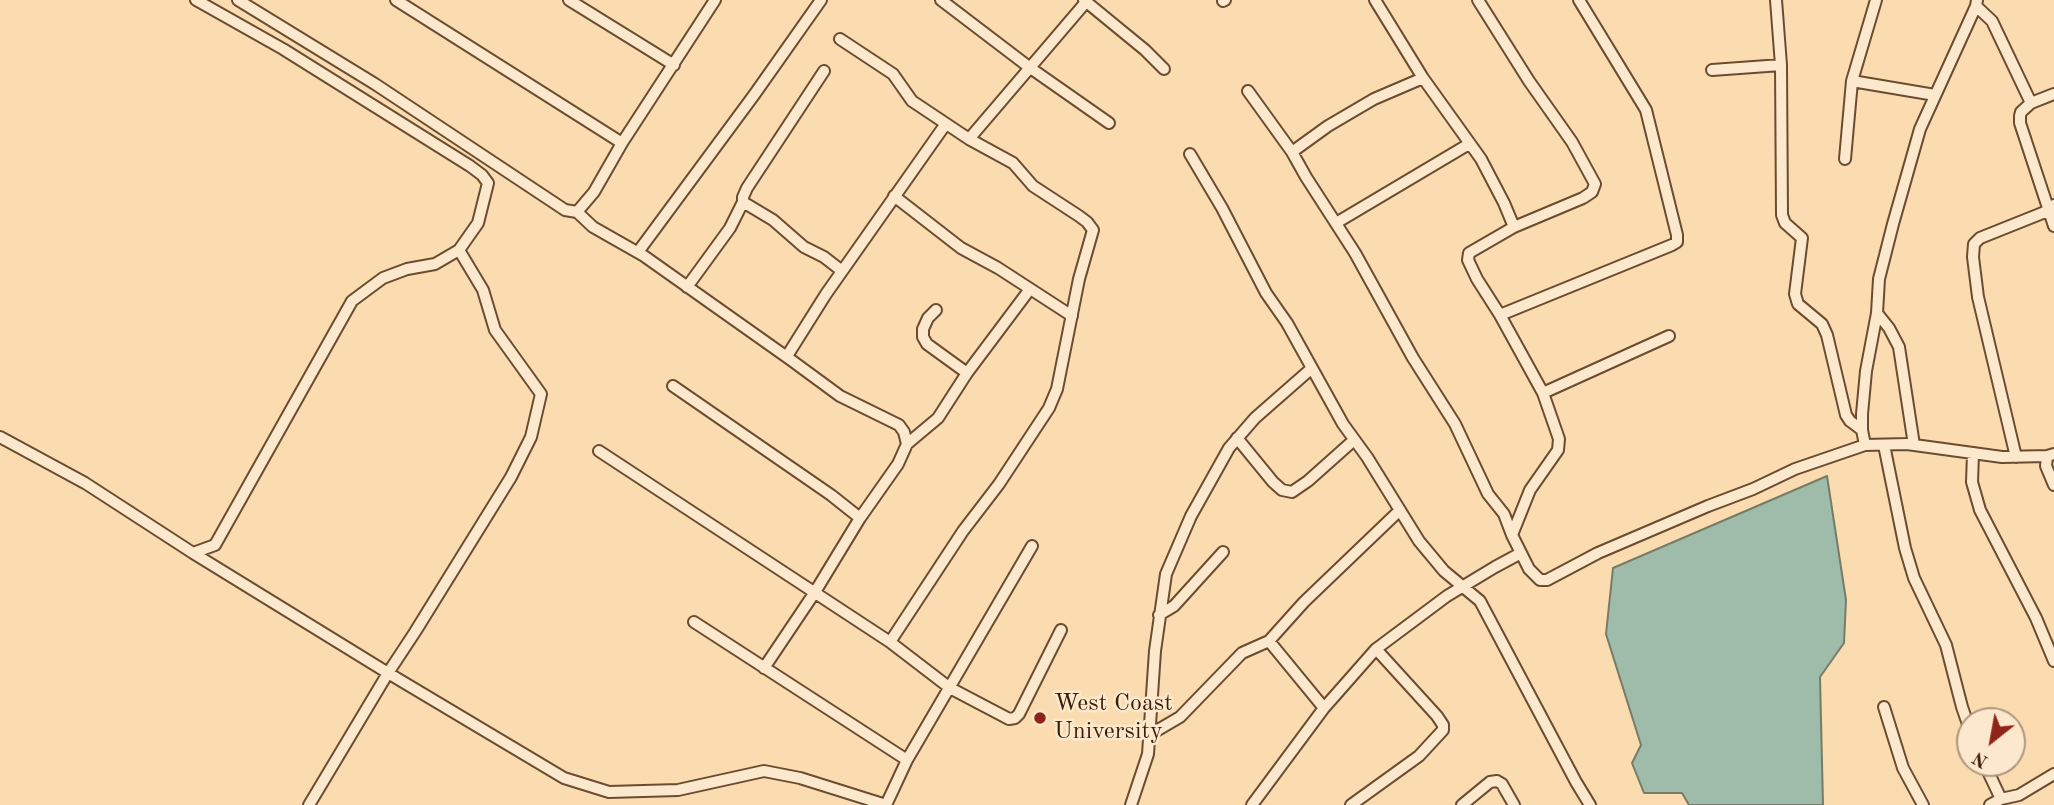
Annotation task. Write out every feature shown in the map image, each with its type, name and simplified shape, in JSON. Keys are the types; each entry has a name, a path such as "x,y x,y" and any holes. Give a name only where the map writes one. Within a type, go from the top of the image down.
{"street":[{"path":"193,553 215,545 352,301 383,278 407,269 435,264 459,250 478,223 488,183 482,176 283,49 196,0"},
{"path":"238,0 375,84 565,210 577,212 593,227 638,252 840,396 898,425 904,432 907,444"},
{"path":"396,0 622,143"},
{"path":"569,0 674,65"},
{"path":"577,212 594,192 622,143 715,0"},
{"path":"638,252 821,0"},
{"path":"941,0 1109,123"},
{"path":"1375,0 1423,78 1481,159 1514,227"},
{"path":"1478,0 1529,81 1572,142 1595,184 1592,192 1583,198 1514,227 1469,253 1468,260 1477,279 1543,393 1559,439 1558,450 1530,490 1512,535"},
{"path":"1500,315 1677,242 1646,110 1579,0"},
{"path":"1776,0 1781,65 1782,215 1785,223 1802,238 1795,293 1804,310 1822,324 1846,415 1862,430"},
{"path":"1845,159 1852,81 1877,0"},
{"path":"969,139 1085,1 1115,24 1164,69"},
{"path":"1865,445 1862,430 1867,371 1880,279 1893,224 1920,129 1977,3 1992,21 2031,103"},
{"path":"840,39 893,74 912,101 945,125 1013,163 1034,186 1079,216 1093,230 1079,279 1057,388 1049,408 999,484 962,531 890,642"},
{"path":"1712,70 1781,65"},
{"path":"687,287 730,228 747,188 824,71"},
{"path":"1292,152 1328,126 1374,99 1423,78"},
{"path":"1852,81 1935,95"},
{"path":"1248,91 1292,152 1355,253 1413,358 1455,424 1488,494 1504,514 1533,575 1540,580 1547,580 1598,553 1795,469 1865,445 1914,445 2016,457 2050,455 2046,466 2054,485"},
{"path":"2054,94 2031,103 2021,112 2020,123 2052,208 2054,226"},
{"path":"787,356 842,271 945,125"},
{"path":"1336,223 1469,144"},
{"path":"1190,154 1222,208 1266,293 1287,323 1343,424 1419,541 1444,571 1480,601 1590,805"},
{"path":"894,196 961,247 1072,316"},
{"path":"743,202 773,220 804,247 824,257 842,271"},
{"path":"2016,457 1978,297 1974,244 1980,238 2052,208"},
{"path":"309,805 511,477 531,437 541,394 495,330 483,290 459,250"},
{"path":"764,668 860,518 898,464 907,444 938,418 967,373 1030,289"},
{"path":"936,310 928,318 923,337 927,344 967,373"},
{"path":"1877,313 1899,347 1914,445"},
{"path":"1543,393 1669,336"},
{"path":"1131,805 1148,754 1155,651 1166,573 1186,527 1219,464 1237,438 1255,418 1312,368"},
{"path":"673,386 860,518"},
{"path":"0,437 85,483 193,553 564,778 609,792 678,790 764,771 800,778 886,805 907,760 1032,546"},
{"path":"1237,438 1273,482 1282,490 1292,492 1354,440"},
{"path":"1884,445 1914,579 1945,645 1962,707"},
{"path":"599,451 890,642 950,688 1009,719 1016,719 1061,630"},
{"path":"1973,454 1972,482 1980,510 2036,618 2054,661"},
{"path":"1151,734 1180,717 1242,653 1269,641 1304,602 1400,510"},
{"path":"1159,615 1174,606 1223,552"},
{"path":"1252,805 1324,708 1377,649 1428,610 1521,553"},
{"path":"694,622 907,760"},
{"path":"1269,641 1324,708"},
{"path":"1351,805 1419,755 1443,730 1437,716 1377,649"},
{"path":"1884,707 1903,768 1923,805"},
{"path":"1990,805 2019,794 2054,774"},
{"path":"1991,777 2001,799"},
{"path":"1462,805 1490,782 1497,781 1514,805"}],"shaded area":[{"path":"1827,476 1846,600 1844,643 1820,677 1823,805 1689,805 1682,793 1644,793 1632,763 1641,745 1606,634 1613,568"}],"place":[{"name":"West Coast University","path":"1040,718"}]}
